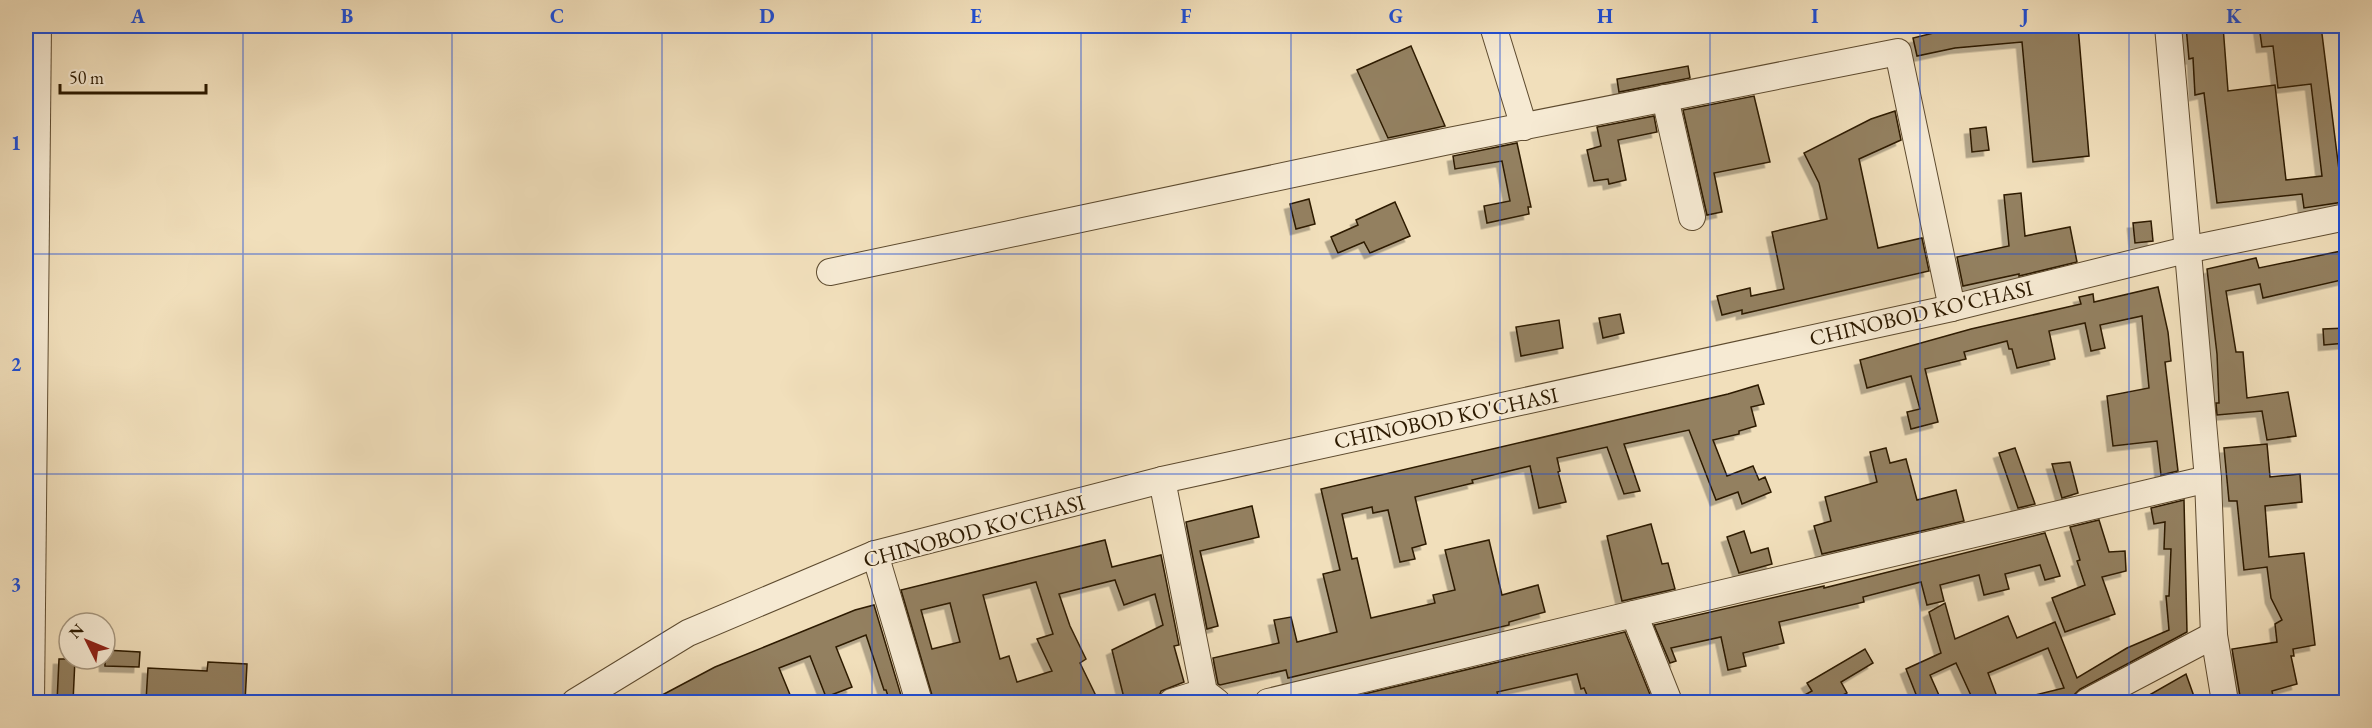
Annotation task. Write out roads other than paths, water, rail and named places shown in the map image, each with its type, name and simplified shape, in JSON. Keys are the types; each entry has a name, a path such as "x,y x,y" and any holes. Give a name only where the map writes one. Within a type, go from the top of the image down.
{"street":[{"path":"31,702 38,26"},
{"path":"1493,26 1524,127"},
{"path":"2168,26 2208,479 2214,635 2225,702"},
{"path":"830,272 1524,127 1898,52 1952,308"},
{"path":"1665,98 1692,217"},
{"name":"CHINOBOD KO'CHASI","path":"575,702 688,633 875,554 1162,480 1952,308 2186,250 2346,217"},
{"path":"1268,702 2208,479"},
{"path":"1162,480 1210,697 1172,702"},
{"path":"875,554 919,702"},
{"path":"1634,614 1669,702"},
{"path":"2088,702 2214,635"}]}
